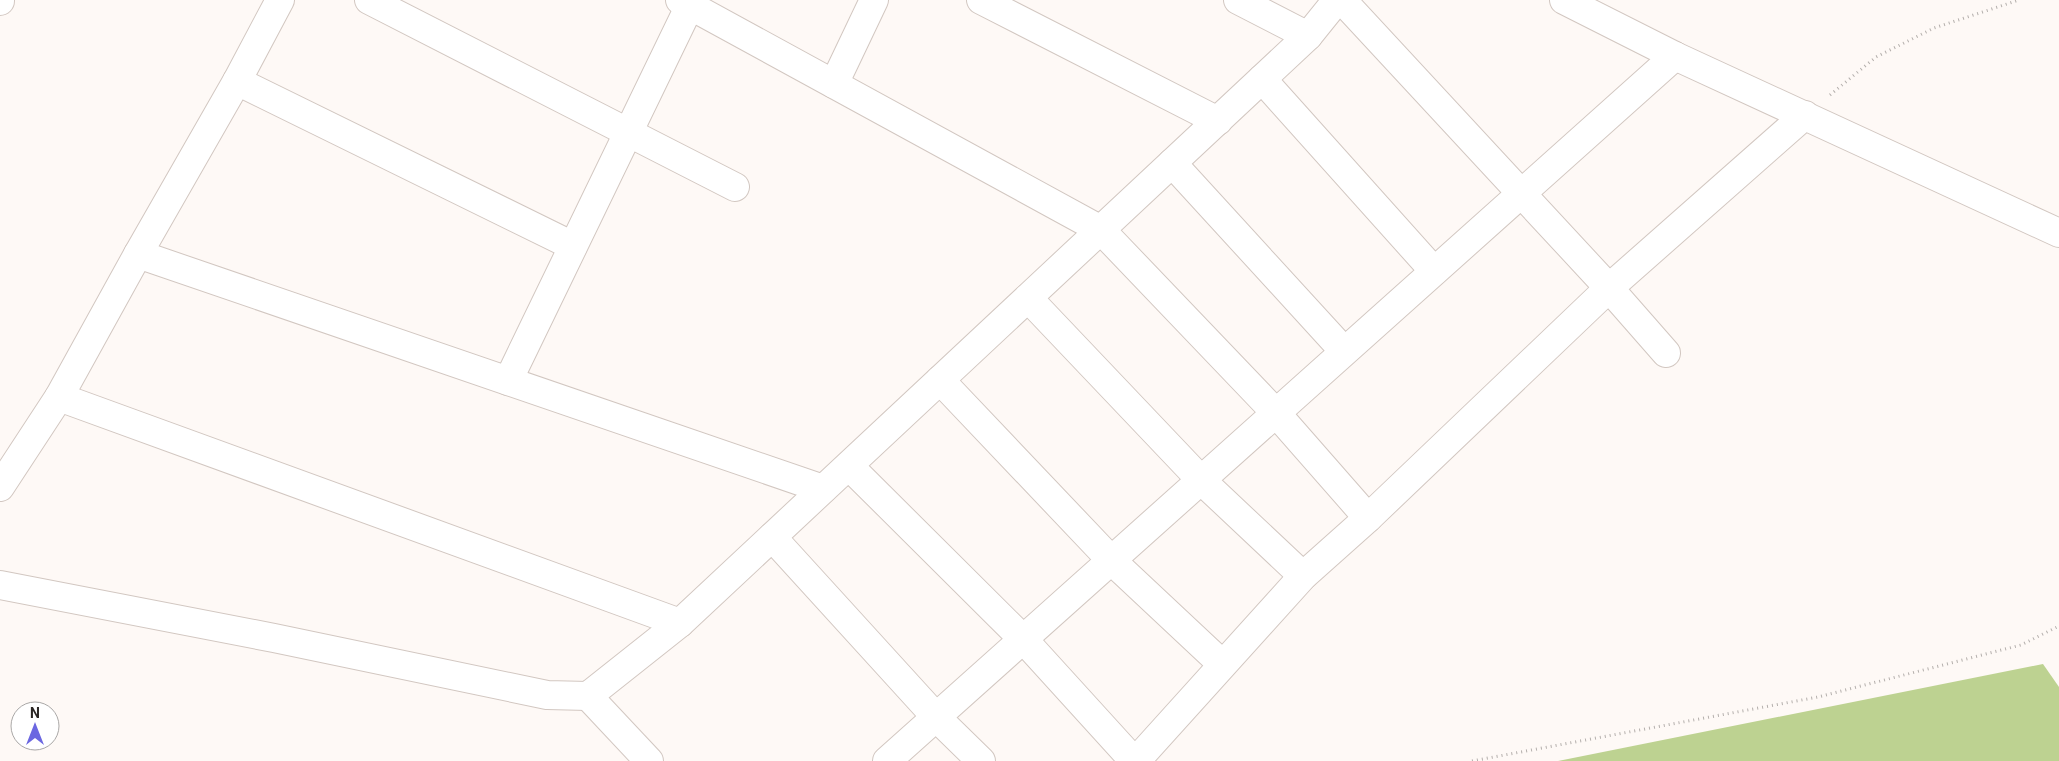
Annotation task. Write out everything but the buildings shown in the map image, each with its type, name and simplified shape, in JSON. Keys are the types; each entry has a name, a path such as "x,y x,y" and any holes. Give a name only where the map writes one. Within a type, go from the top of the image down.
{"street":[{"path":"0,487 59,397 237,81 280,0"},
{"path":"369,0 735,187"},
{"path":"834,84 874,0"},
{"path":"981,0 1218,121"},
{"path":"1238,0 1308,36"},
{"path":"0,585 274,638 547,695 588,696 680,623 772,538 1308,36 1337,0"},
{"path":"1342,0 1609,288 1666,353"},
{"path":"1564,0 1675,56 2059,233"},
{"path":"508,381 628,132 685,3 1101,230 1276,413 1368,518"},
{"path":"887,761 1675,56"},
{"path":"1262,79 1434,271"},
{"path":"237,81 573,246"},
{"path":"849,466 1022,639 1135,761 1303,576 1368,518 1609,288 1805,115"},
{"path":"1172,163 1344,351"},
{"path":"138,254 823,489"},
{"path":"1028,298 1200,480 1303,576"},
{"path":"940,380 1111,560 1222,664"},
{"path":"59,397 680,623"},
{"path":"772,538 936,717 981,761"},
{"path":"588,696 650,761"}],"path":[{"path":"1805,115 1876,57 1934,28 2019,0"},
{"path":"1472,761 1818,697 2021,645 2059,626"}],"green space":[{"path":"2043,664 2059,687 2059,761 1558,761"}]}
